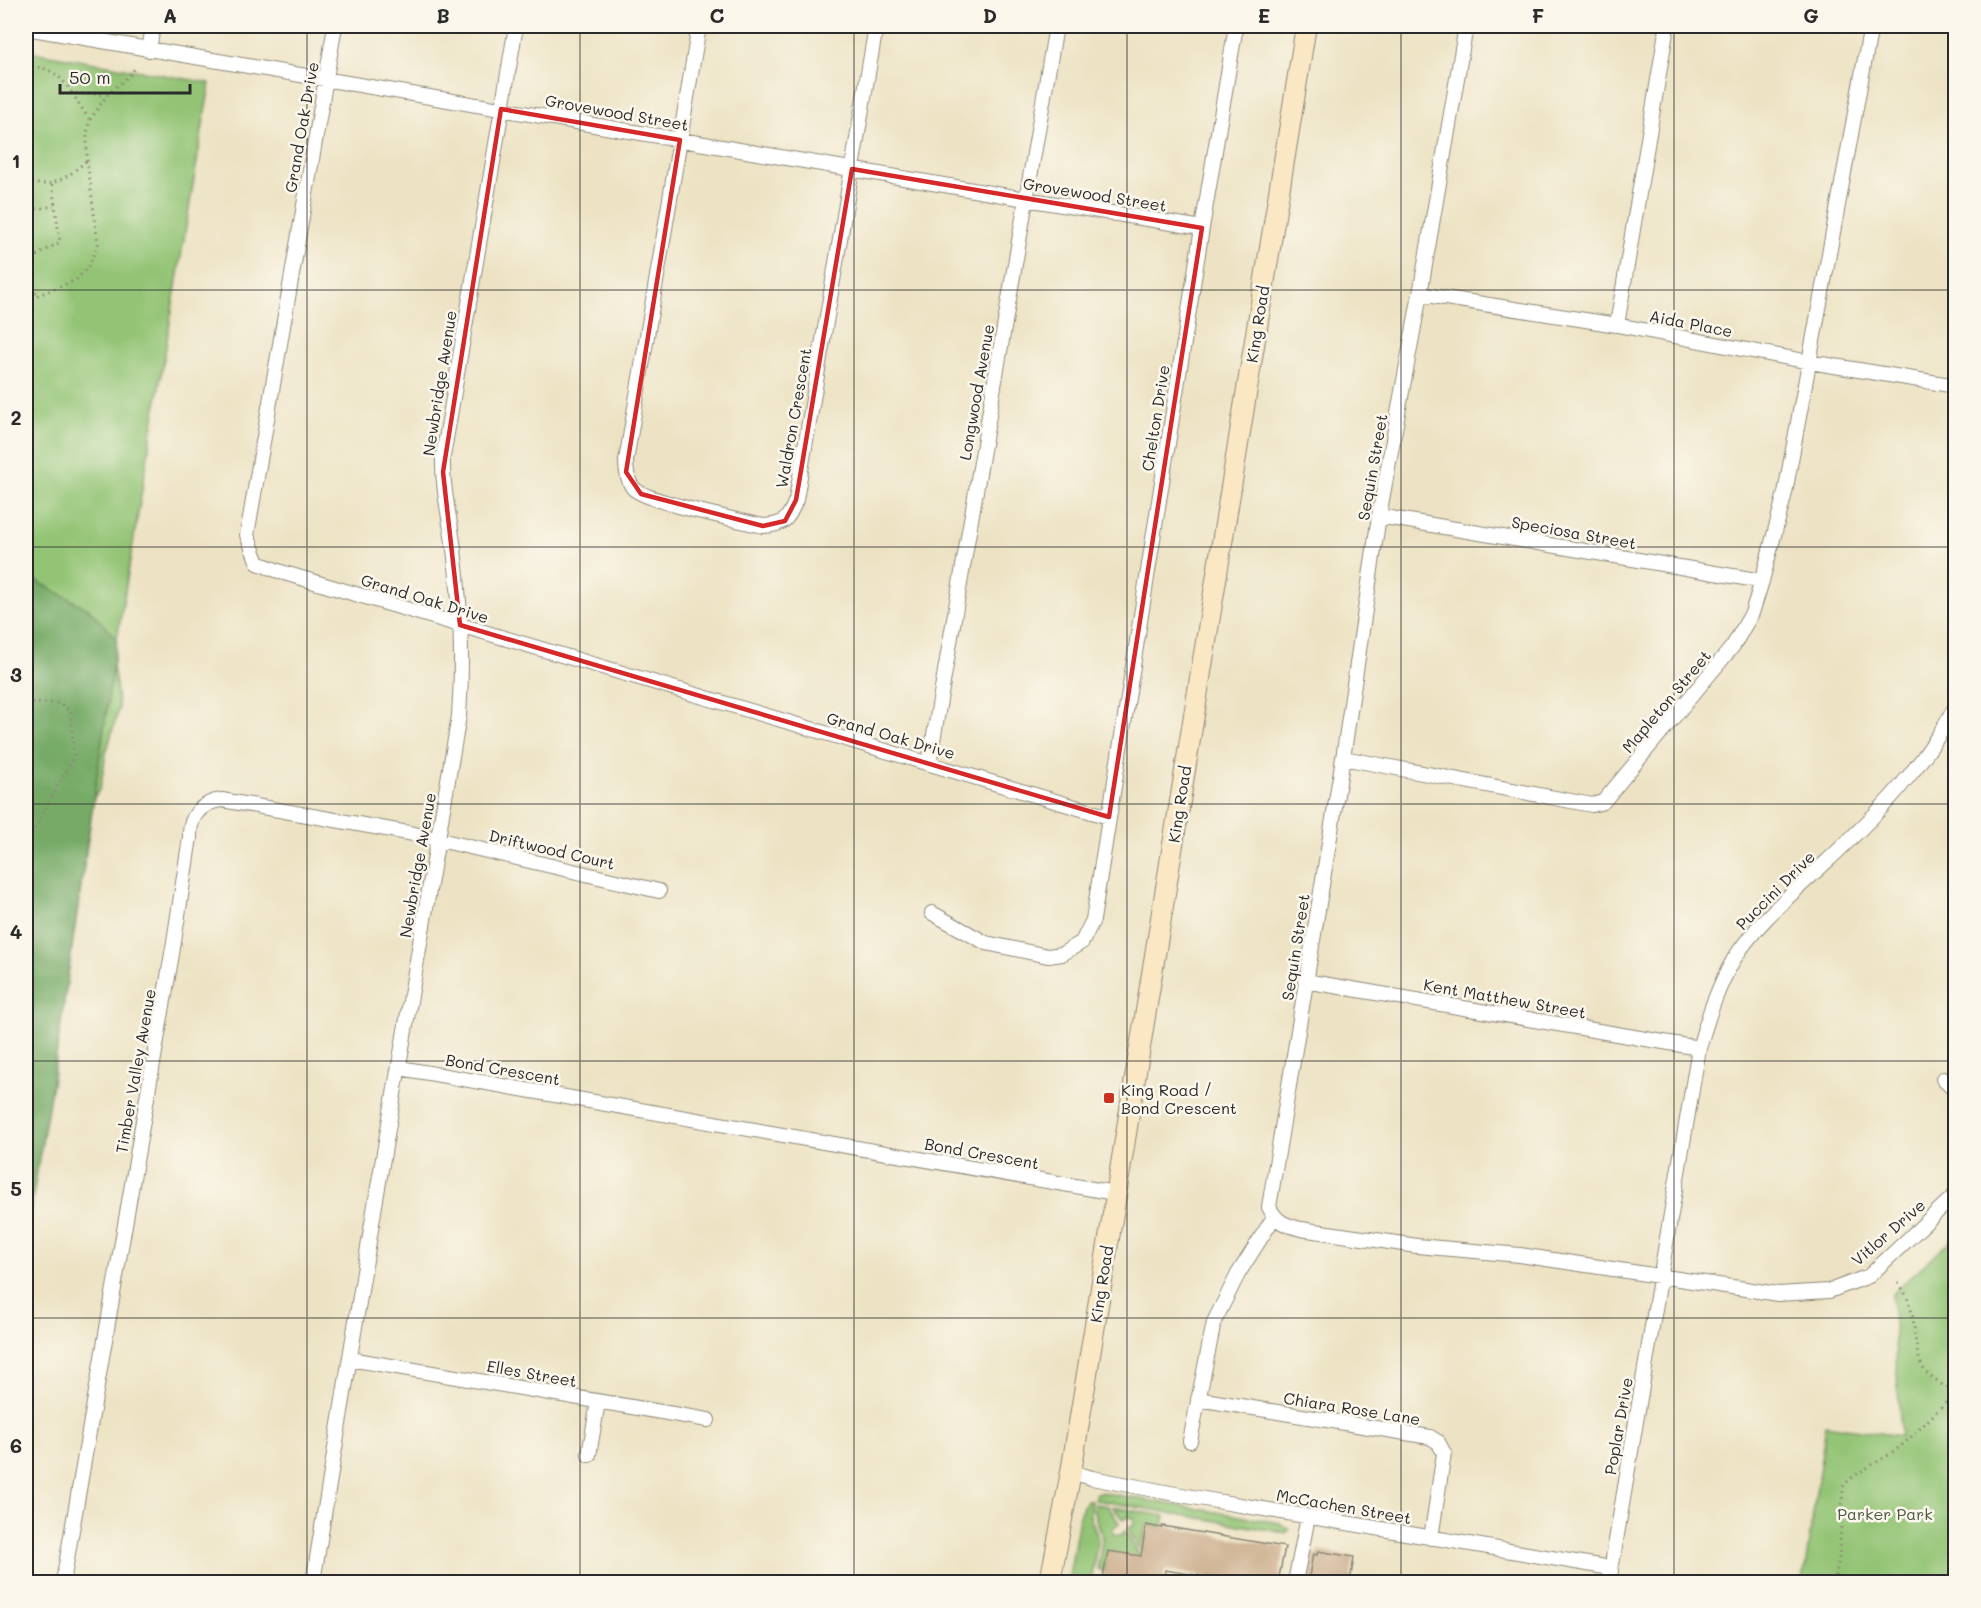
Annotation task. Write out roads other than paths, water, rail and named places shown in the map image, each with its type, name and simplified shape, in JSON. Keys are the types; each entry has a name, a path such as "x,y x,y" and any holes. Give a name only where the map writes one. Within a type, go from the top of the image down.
{"main road":[{"name":"King Road","path":"1050,1582 1071,1472 1306,26"}],"street":[{"path":"149,50 153,26"},
{"name":"Grand Oak Drive","path":"335,26 247,534 258,563 281,572 1109,817"},
{"name":"Newbridge Avenue","path":"400,1068 459,716 462,653 454,549 444,488 443,457 516,26"},
{"name":"Waldron Crescent","path":"699,26 626,472 629,481 641,494 763,526 785,521 796,500 876,26"},
{"name":"Longwood Avenue","path":"929,764 1056,26"},
{"name":"Chelton Drive","path":"932,913 986,943 1048,956 1062,954 1082,942 1093,920 1236,26"},
{"name":"Sequin Street","path":"1274,1217 1269,1207 1343,758 1379,516 1466,26"},
{"path":"1617,325 1667,26"},
{"name":"Mapleton Street","path":"1343,758 1592,805 1603,802 1733,646 1752,613 1785,493 1870,26"},
{"name":"Grovewood Street","path":"26,28 1026,200 1202,228"},
{"name":"Aida Place","path":"1420,294 1617,325 1810,362 1956,386"},
{"name":"Speciosa Street","path":"1379,516 1762,581"},
{"name":"Puccini Drive","path":"1660,1275 1699,1048 1717,994 1734,959 1756,929 1783,901 1880,812 1922,760 1956,706"},
{"name":"Timber Valley Avenue","path":"63,1582 173,948 190,827 194,816 211,801 222,800 438,840"},
{"name":"Driftwood Court","path":"438,840 659,891"},
{"name":"Kent Matthew Street","path":"1305,981 1699,1048"},
{"path":"313,1582 376,1198 400,1068"},
{"name":"Bond Crescent","path":"400,1068 1115,1193"},
{"path":"1943,1079 1956,1091"},
{"name":"Vitlor Drive","path":"1660,1275 1778,1293 1829,1291 1869,1276 1956,1194"},
{"path":"1190,1441 1214,1322 1238,1274 1274,1217 1288,1226 1312,1231 1417,1246 1520,1255 1660,1275"},
{"name":"Poplar Drive","path":"1610,1575 1660,1275"},
{"name":"Elles Street","path":"350,1359 708,1420"},
{"name":"Chiara Rose Lane","path":"1198,1399 1430,1437 1438,1442 1444,1453 1431,1538"},
{"path":"589,1455 598,1402"},
{"name":"McCachen Street","path":"1071,1472 1103,1480 1431,1538 1610,1575"},
{"path":"1295,1582 1308,1516"}],"place":[{"name":"King Road / Bond Crescent","path":"1109,1098"}],"park label":[{"name":"Parker Park","path":"1885,1513"}]}
